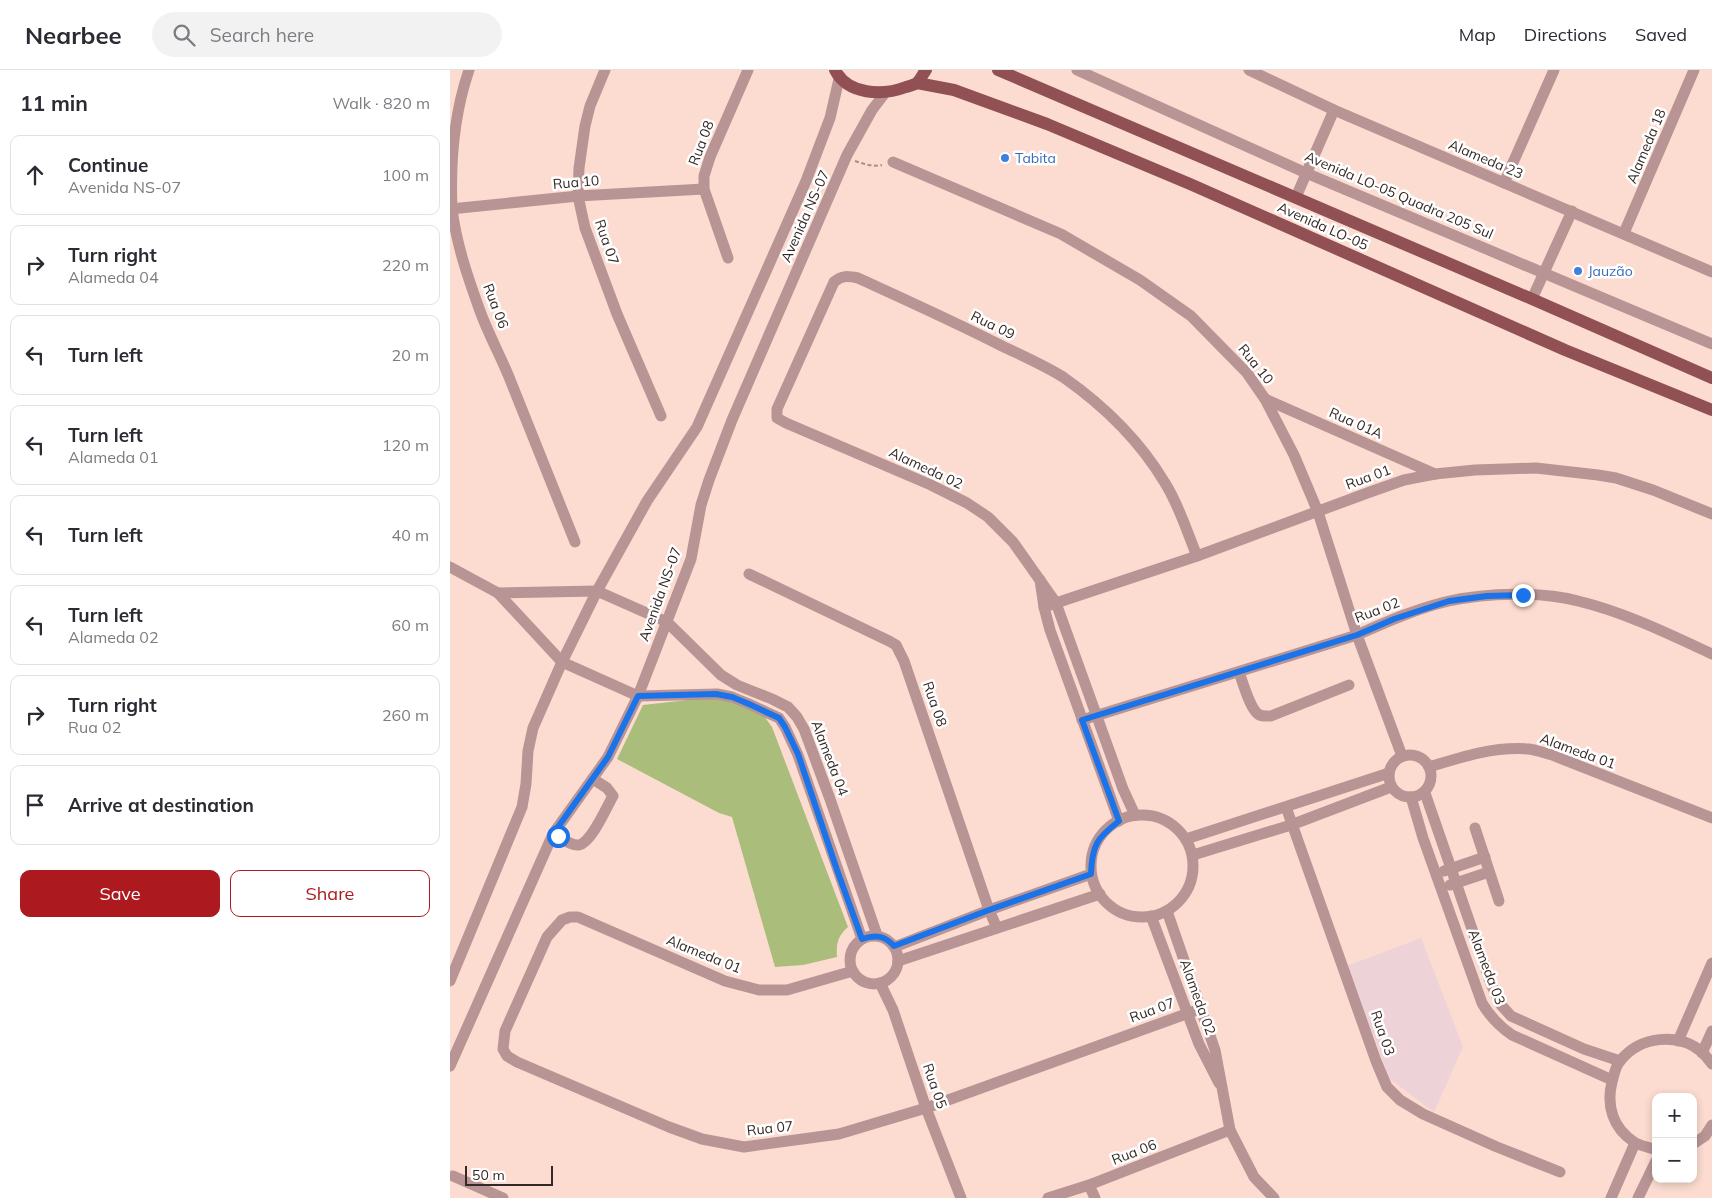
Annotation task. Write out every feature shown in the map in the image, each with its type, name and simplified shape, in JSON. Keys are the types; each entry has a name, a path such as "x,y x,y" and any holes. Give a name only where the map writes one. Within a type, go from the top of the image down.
{"main road":[{"path":"837,74 854,87 869,92 885,93 916,83 926,70"},
{"name":"Avenida LO-05","path":"998,70 1712,378"},
{"name":"Avenida LO-05","path":"916,83 954,90 1047,124 1214,194 1566,350 1712,410"}],"street":[{"name":"Rua 06","path":"469,70 454,129 451,209 461,252 480,311 575,542"},
{"name":"Rua 07","path":"605,70 584,126 578,196 585,228 614,306 661,416"},
{"name":"Rua 08","path":"728,258 704,189 704,173 748,70"},
{"name":"Avenida LO-05 Quadra 205 Sul","path":"1076,70 1306,173 1712,344"},
{"name":"Alameda 23","path":"1249,70 1270,74 1334,110 1712,272"},
{"path":"1504,183 1554,70"},
{"name":"Alameda 18","path":"1624,233 1694,70"},
{"name":"Avenida NS-07","path":"450,981 522,807 532,728 597,591 648,501 697,427 806,180 830,118 837,74"},
{"name":"Avenida NS-07","path":"450,1066 553,834 608,757 638,696 691,559 701,504 725,437 847,156 872,110 885,93"},
{"path":"1296,197 1334,110"},
{"name":"Rua 10","path":"893,162 1061,234 1140,280 1191,316 1247,373 1265,399 1294,455 1318,512 1357,635 1402,756"},
{"name":"Rua 10","path":"451,209 578,196 704,189"},
{"path":"1532,299 1572,211"},
{"name":"Rua 09","path":"776,416 777,408 834,282 842,277 858,278 992,340 1045,367 1062,377 1112,416 1141,449 1166,483 1197,556"},
{"name":"Rua 01A","path":"1265,399 1435,474"},
{"name":"Alameda 02","path":"776,416 786,424 931,485 967,503 988,517 1013,542 1056,603 1134,815"},
{"name":"Rua 01","path":"1044,608 1197,556 1404,480 1435,474 1475,470 1536,468 1598,475 1616,478 1653,490 1712,514"},
{"path":"450,567 498,593 562,662 638,696 716,694 732,697 779,718 798,754 862,939"},
{"name":"Rua 08","path":"749,574 896,645 904,661 989,910 997,928"},
{"name":"Alameda 02","path":"1040,579 1044,608 1119,821"},
{"path":"498,593 597,591 667,622"},
{"name":"Rua 02","path":"1082,720 1357,635 1394,619 1449,601 1487,596 1548,595 1578,601 1625,616 1712,654"},
{"name":"Alameda 04","path":"667,622 721,675 737,685 772,698 788,707 797,716 804,729 821,775 877,935"},
{"path":"1239,672 1252,706 1257,714 1261,716 1271,716 1349,685"},
{"name":"Alameda 01","path":"1429,767 1484,752 1505,749 1530,749 1552,754 1712,818"},
{"path":"1414,755 1426,762 1429,767 1431,780 1425,793 1411,798 1401,796 1391,787 1389,773 1396,760 1402,756 1414,755"},
{"path":"1186,839 1389,773"},
{"path":"553,834 572,844 579,845 589,839 612,796 607,788 592,779"},
{"path":"1193,855 1291,824 1391,787"},
{"name":"Alameda 03","path":"1425,793 1501,1005 1511,1016 1584,1049 1620,1061"},
{"name":"Alameda 03","path":"1411,798 1436,874 1487,1013 1498,1025 1512,1035 1612,1080"},
{"name":"Rua 03","path":"1286,806 1376,1061 1387,1087 1400,1100 1423,1114 1560,1172"},
{"path":"1134,815 1161,818 1176,827 1186,839 1193,855 1193,872 1189,888 1180,901 1167,911 1151,916 1136,916 1122,912 1110,905 1100,894 1091,874 1095,848 1102,834 1119,821 1134,815"},
{"path":"1475,828 1499,900"},
{"path":"831,852 846,846"},
{"path":"1436,874 1485,857"},
{"path":"837,870 852,864"},
{"path":"1441,888 1489,872"},
{"path":"894,946 1091,874"},
{"path":"898,961 1100,894"},
{"name":"Alameda 02","path":"1167,911 1215,1050 1230,1130 1254,1177 1274,1198"},
{"name":"Alameda 02","path":"1151,916 1187,1013 1212,1072 1222,1086"},
{"name":"Rua 07","path":"578,917 562,920 547,937 505,1031 503,1049 507,1056 669,1127 702,1139 744,1147 839,1134 926,1108 1200,1009"},
{"name":"Alameda 01","path":"578,917 725,981 759,990 787,990 853,971"},
{"path":"877,935 894,946 898,961 897,969 893,975 880,983 872,984 864,982 853,971 850,957 856,943 862,939 877,935"},
{"path":"1678,1041 1712,963"},
{"name":"Rua 05","path":"880,983 892,1010 926,1108 961,1198"},
{"path":"1702,1052 1712,1031"},
{"path":"1652,1149 1635,1143 1621,1130 1612,1114 1608,1096 1614,1072 1620,1061 1633,1048 1650,1041 1668,1039 1687,1043 1702,1052 1712,1064"},
{"path":"1697,1141 1705,1136 1712,1125"},
{"name":"Rua 06","path":"1048,1198 1090,1185 1230,1130"},
{"path":"1610,1198 1635,1143"},
{"path":"1638,1198 1652,1168"},
{"path":"453,1176 504,1198"},
{"path":"1090,1185 1095,1198"}],"path":[{"path":"847,156 864,164 878,166 893,162"}],"shaded area":[{"path":"1421,938 1463,1047 1434,1112 1390,1079 1347,966"}],"green space":[{"path":"723,696 759,709 772,727 848,927 838,940 837,957 803,965 775,967 732,817 719,813 617,759 643,705"}],"place":[{"name":"Tabita","path":"1005,158"},
{"name":"Jauzão","path":"1578,271"}],"route":[{"path":"558,836 553,834 561,820 608,757 638,696 716,694 732,697 779,718 785,727 798,754 862,939 877,935 894,946 1091,874 1095,848 1102,834 1119,821 1082,720 1357,635 1394,619 1449,601 1487,596 1523,595"}]}
